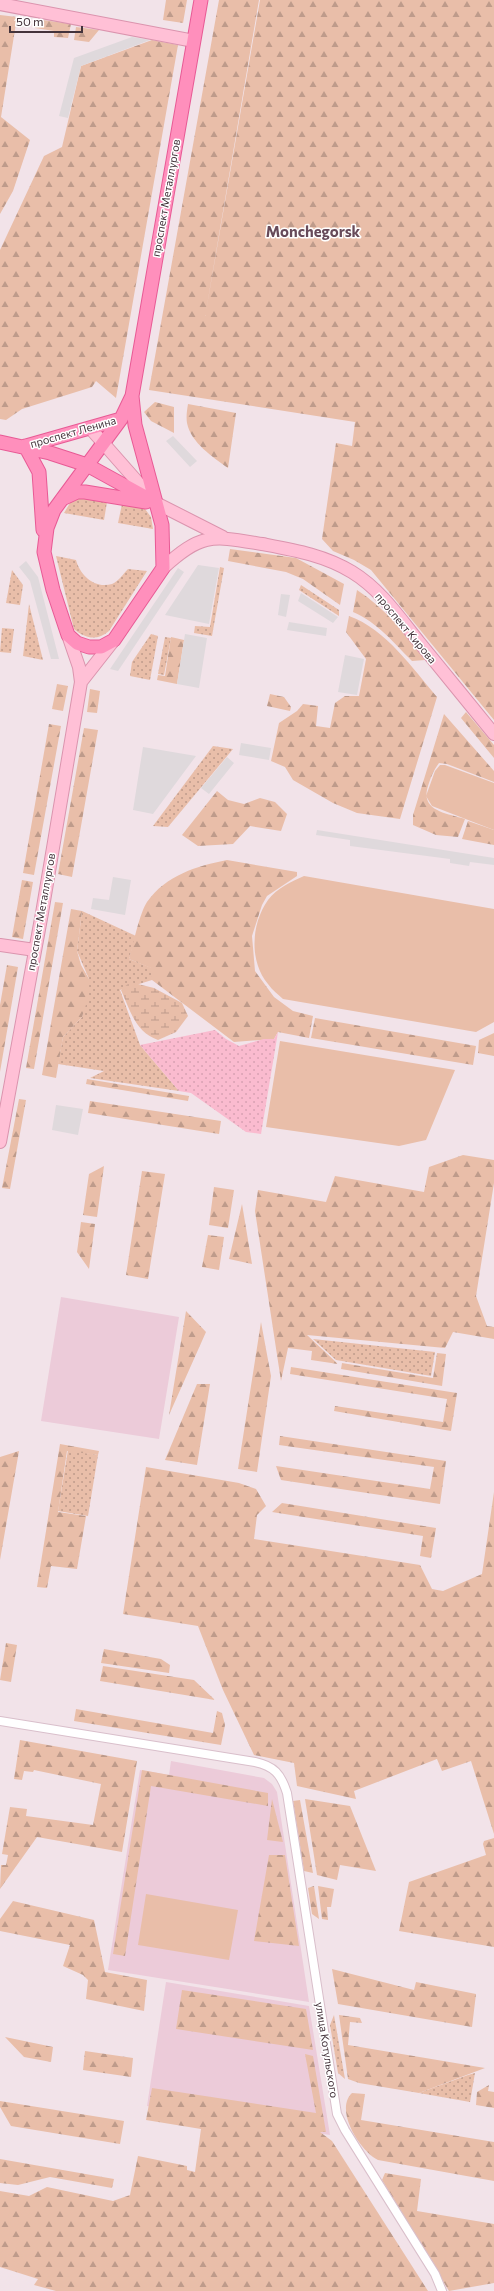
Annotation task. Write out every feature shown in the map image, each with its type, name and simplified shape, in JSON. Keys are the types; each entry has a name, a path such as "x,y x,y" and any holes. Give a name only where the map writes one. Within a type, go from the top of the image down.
{"main road":[{"name":"проспект Металлургов","path":"156,503 135,425 132,396 202,0"},
{"path":"0,4 24,10 135,28 194,41"},
{"name":"проспект Металлургов","path":"60,500 121,418 132,396"},
{"name":"проспект Ленина","path":"0,442 25,446 121,418"},
{"path":"90,428 104,442 156,503 162,525 163,568"},
{"path":"25,446 87,465 156,503 226,538"},
{"name":"проспект Ленина","path":"25,446 39,472 44,552"},
{"path":"156,503 85,492 77,492 60,500 48,523 44,552 53,590 68,635 77,643 89,647 100,647 114,640 163,568 180,552 201,540 226,538"},
{"name":"проспект Кирова","path":"226,538 311,554 327,559 354,573 380,595 393,609 494,734"},
{"name":"проспект Металлургов","path":"0,1142 81,682 79,667 68,635"},
{"name":"проспект Металлургов","path":"81,682 114,640"},
{"path":"0,945 34,950"}],"street":[{"name":"улица Котульского","path":"0,1721 164,1748 181,1748 264,1764 272,1767 283,1782 287,1793 337,2114 345,2130 434,2274 442,2291"}],"shaded area":[{"path":"132,37 150,40 81,66 68,118 59,116 74,58"},
{"path":"173,436 197,461 190,467 166,441"},
{"path":"26,561 38,577 59,659 51,659 30,581 19,567"},
{"path":"198,565 219,568 209,624 165,615"},
{"path":"178,568 184,572 118,671 110,669"},
{"path":"301,593 338,617 333,623 298,601"},
{"path":"281,594 290,595 286,617 278,615"},
{"path":"289,622 327,628 326,636 287,630"},
{"path":"185,634 207,638 199,688 177,684"},
{"path":"345,655 364,659 357,695 338,692"},
{"path":"241,743 271,748 269,760 239,755"},
{"path":"143,747 196,756 153,814 133,810"},
{"path":"227,757 234,763 209,794 201,788"},
{"path":"317,830 494,858 494,865 470,862 469,866 450,863 450,859 350,846 350,840 316,835"},
{"path":"113,877 131,880 125,915 91,909 93,898 109,900"},
{"path":"56,1105 83,1109 78,1135 52,1130"},
{"path":"61,1297 179,1317 159,1439 41,1421"},
{"path":"171,1761 264,1778 272,1784 277,1792 309,2002 108,1970 140,1770 169,1775"},
{"path":"166,1982 309,2006 330,2135 147,2106"}],"green space":[{"path":"166,0 187,0 183,23 163,20"},
{"path":"219,0 259,0 205,317 260,0 494,0 494,720 371,570 354,560 333,551 322,539 336,443 352,446 355,422 149,390"},
{"path":"0,15 17,17 1,117 30,140 13,191 0,214"},
{"path":"36,19 71,24 68,38 54,37 54,31 35,28"},
{"path":"76,27 99,30 89,42 74,40"},
{"path":"152,40 178,45 116,398 96,381 92,387 22,409 6,420 0,419 0,250 44,156 62,147 81,66"},
{"path":"155,402 174,407 174,433 151,421 144,412"},
{"path":"188,404 236,413 228,468 203,449 193,437 187,423"},
{"path":"79,497 107,502 104,520 64,513 70,503"},
{"path":"122,504 145,509 151,517 153,529 118,523"},
{"path":"230,549 296,558 344,584 340,605 303,579 286,572 228,561"},
{"path":"56,556 76,560 84,576 94,583 105,585 114,583 128,569 147,571 109,631 105,634 92,638 83,635 74,629"},
{"path":"220,567 224,568 212,636 194,633 195,626 210,627"},
{"path":"12,570 23,585 20,605 6,603"},
{"path":"301,585 339,610 339,616 299,590"},
{"path":"357,590 386,613 410,640 425,660 412,661 392,640 370,621 353,612"},
{"path":"29,604 43,660 23,656"},
{"path":"349,616 375,630 387,640 408,662 437,697 400,819 357,813 333,803 293,780 285,767 271,761 279,723 297,711 303,704 318,706 316,726 330,728 335,703 345,696 359,696 366,659 346,632"},
{"path":"2,628 14,629 11,653 0,652"},
{"path":"151,634 158,636 150,680 130,676 132,662"},
{"path":"165,637 171,638 164,675 158,674"},
{"path":"171,637 184,640 177,684 157,680 158,675 165,676"},
{"path":"57,684 68,686 63,711 52,709"},
{"path":"90,689 100,691 97,713 87,712"},
{"path":"270,694 284,697 291,707 290,711 267,706"},
{"path":"466,712 494,745 494,758 461,718"},
{"path":"444,714 494,771 494,782 447,764 439,763 434,771 428,786 428,801 436,810 465,819 458,837 436,835 413,825 413,815"},
{"path":"49,724 61,726 34,875 23,873"},
{"path":"84,728 98,730 72,877 58,874"},
{"path":"213,746 233,749 168,827 153,826"},
{"path":"440,765 445,765 494,783 494,830 432,806 426,796 435,771"},
{"path":"217,791 228,800 244,804 260,798 275,802 287,814 281,831 250,826 233,844 198,846 182,835"},
{"path":"468,821 494,830 494,845 462,839"},
{"path":"227,860 297,872 297,876 267,896 262,905 252,936 255,971 274,997 293,1011 313,1016 309,1038 278,1032 274,1039 234,1042 152,980 151,968 129,959 144,907 155,893 163,885 183,873 205,865"},
{"path":"304,876 494,909 494,1022 476,1032 283,999 273,990 262,975 255,954 254,942 258,920 268,900 284,886"},
{"path":"22,880 33,882 23,939 12,937"},
{"path":"55,902 63,903 34,1069 26,1068"},
{"path":"71,909 82,911 77,951 81,965 89,979 89,995 82,1017 63,1037 56,1078 42,1075"},
{"path":"82,911 136,936 129,959 152,968 152,980 120,990 140,1045 179,1091 90,1078 104,1071 58,1064 63,1037 82,1017 89,979 77,951"},
{"path":"7,965 18,967 0,1072 0,1005"},
{"path":"130,982 154,988 182,1003 188,1016 176,1032 158,1040 144,1032 134,1020 121,990"},
{"path":"315,1018 476,1046 473,1065 311,1038"},
{"path":"494,1033 494,1056 478,1053 479,1040"},
{"path":"280,1041 455,1070 426,1140 399,1146 266,1127"},
{"path":"87,1079 189,1096 188,1101 86,1084"},
{"path":"19,1099 26,1100 10,1189 2,1188"},
{"path":"90,1101 221,1121 219,1134 88,1113"},
{"path":"463,1155 494,1160 494,1183 476,1296 487,1326 494,1327 494,1339 453,1332 445,1348 307,1335 338,1364 311,1360 312,1351 288,1348 281,1381 255,1211 258,1190 326,1202 335,1176 424,1192 429,1167"},
{"path":"104,1166 97,1217 83,1215 89,1174"},
{"path":"142,1171 165,1174 148,1279 126,1275"},
{"path":"214,1187 234,1190 228,1228 209,1225"},
{"path":"242,1204 252,1264 229,1259"},
{"path":"81,1222 95,1224 89,1269 77,1252"},
{"path":"208,1235 224,1237 219,1270 202,1267"},
{"path":"186,1311 206,1332 169,1415"},
{"path":"261,1322 271,1376 257,1472 238,1469"},
{"path":"313,1339 435,1352 431,1376 336,1360"},
{"path":"437,1353 446,1354 442,1386 341,1369 342,1363 433,1378"},
{"path":"291,1367 457,1393 451,1431 334,1411 335,1406 443,1422 447,1399 290,1374"},
{"path":"197,1384 210,1384 197,1465 165,1460"},
{"path":"280,1436 446,1461 440,1504 281,1480 276,1466 430,1489 434,1467 279,1445"},
{"path":"60,1444 99,1451 98,1455 67,1451 58,1512 86,1516 77,1569 51,1566 47,1588 37,1587"},
{"path":"68,1450 98,1455 88,1516 58,1511"},
{"path":"19,1451 0,1560 0,1457"},
{"path":"146,1467 239,1483 256,1489 266,1506 257,1515 254,1539 420,1565 432,1589 443,1591 482,1574 494,1492 494,1834 471,1761 442,1771 437,1759 354,1791 356,1799 297,1786 294,1763 254,1755 223,1690 198,1626 123,1614"},
{"path":"282,1503 436,1528 431,1558 420,1556 423,1536 272,1512"},
{"path":"6,1643 17,1645 11,1682 0,1680"},
{"path":"104,1649 161,1659 170,1665 169,1673 101,1663"},
{"path":"103,1666 194,1680 215,1700 100,1681"},
{"path":"76,1709 213,1733 217,1711 222,1713 225,1725 221,1745 74,1721"},
{"path":"20,1740 137,1761 122,1852 37,1837 0,1889 1,1865 6,1865 8,1855 2,1854 10,1807 27,1809 26,1816 93,1825 101,1784 34,1770 33,1772 24,1771 22,1780 14,1779"},
{"path":"142,1770 268,1793 268,1806 151,1786 125,1956 113,1954"},
{"path":"272,1799 283,1842 267,1840"},
{"path":"305,1799 350,1806 376,1871 340,1865 337,1880 317,1875"},
{"path":"300,1800 313,1873 304,1871 293,1801"},
{"path":"494,1838 494,1947 399,1931 409,1882 486,1855 483,1844 484,1841"},
{"path":"269,1855 285,1855 299,1946 254,1941"},
{"path":"314,1886 319,1919 312,1914 308,1888"},
{"path":"318,1886 334,1889 331,1907 327,1907 328,1920 322,1919"},
{"path":"146,1894 238,1910 229,1960 138,1945"},
{"path":"13,1901 94,1920 105,1972 147,1980 144,2011 86,1999 88,1980 83,1975 63,1966 70,1945 0,1931 0,1919"},
{"path":"332,1969 414,1990 416,1982 476,1994 472,2027 338,2004"},
{"path":"182,1990 306,2009 313,2050 176,2029"},
{"path":"334,2015 345,2079 338,2073 330,2025"},
{"path":"339,2015 360,2018 362,2023 350,2022 348,2045 485,2068 419,2093 359,2083 348,2079"},
{"path":"5,2037 53,2047 51,2062 24,2057"},
{"path":"85,2051 133,2058 131,2077 83,2070"},
{"path":"305,2054 313,2056 326,2132 320,2132 332,2141 428,2291 56,2291 34,2285 38,2279 0,2267 0,2191 29,2196 47,2187 113,2201 130,2195 138,2156 187,2166 187,2170 195,2172 201,2129 146,2120 152,2088 316,2113"},
{"path":"475,2073 470,2102 419,2093 468,2075"},
{"path":"489,2085 488,2091 494,2092 494,2108 476,2105 477,2092"},
{"path":"352,2093 365,2094 361,2120 494,2142 494,2181 378,2160 364,2148 352,2130 346,2109 347,2100"},
{"path":"0,2101 124,2121 120,2144 11,2126 0,2107"},
{"path":"0,2159 114,2179 112,2188 50,2177 18,2185 0,2183"},
{"path":"385,2173 421,2179 417,2211 494,2224 494,2283 449,2291 382,2180"}],"sand":[{"path":"215,1030 226,1039 239,1046 264,1039 274,1039 278,1032 261,1134 246,1132 191,1093 179,1091 140,1045"}],"district":[{"name":"Monchegorsk","path":"313,232"}]}
